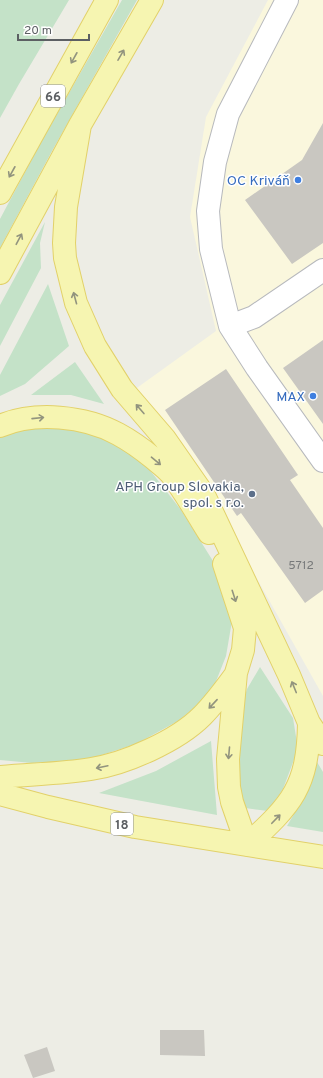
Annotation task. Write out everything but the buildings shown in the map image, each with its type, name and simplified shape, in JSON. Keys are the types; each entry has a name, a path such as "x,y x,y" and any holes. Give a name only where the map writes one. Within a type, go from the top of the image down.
{"main road":[{"name":"66","path":"0,193 107,0"},
{"path":"0,273 80,125 152,0"},
{"path":"80,125 66,207 64,243 65,258 76,303 95,346 122,389 165,439 204,495 289,675 309,723 323,744"},
{"path":"0,426 9,422 42,417 80,421 117,433 137,445 171,473 219,548 245,628 243,650 236,672 228,774 232,802 247,845 279,816 295,794 304,771 309,746 309,723"},
{"path":"0,777 91,769 111,765 130,758 172,738 201,717 220,697 236,672"},
{"name":"18","path":"0,794 55,809 135,827 323,857"}],"lane":[{"path":"287,0 228,114 215,162 208,211 211,249 230,326 323,461"},
{"path":"230,326 254,317 323,270"}],"shaded area":[{"path":"268,0 323,0 323,696 199,476 134,390 216,331 190,217 206,117"}],"green space":[{"path":"0,0 69,0 0,118"},
{"path":"122,0 137,0 52,151 0,248 0,219 41,142"},
{"path":"45,222 40,243 41,268 0,346 0,305"},
{"path":"48,284 69,346 25,384 0,396 0,375"},
{"path":"75,362 104,404 71,395 31,395"},
{"path":"52,425 95,433 135,451 181,510 223,577 232,621 226,656 211,694 178,721 136,744 86,760 32,763 0,760 0,435"},
{"path":"260,667 293,718 298,749 283,789 268,811 245,808 238,788 237,723 247,689"},
{"path":"211,741 217,815 99,793 156,771"},
{"path":"317,762 323,772 323,832 287,826 304,797"}],"place":[{"name":"OC Kriváň","path":"298,180"},
{"name":"MAX","path":"313,396"},
{"name":"APH Group Slovakia, spol. s r.o.","path":"252,494"}]}
